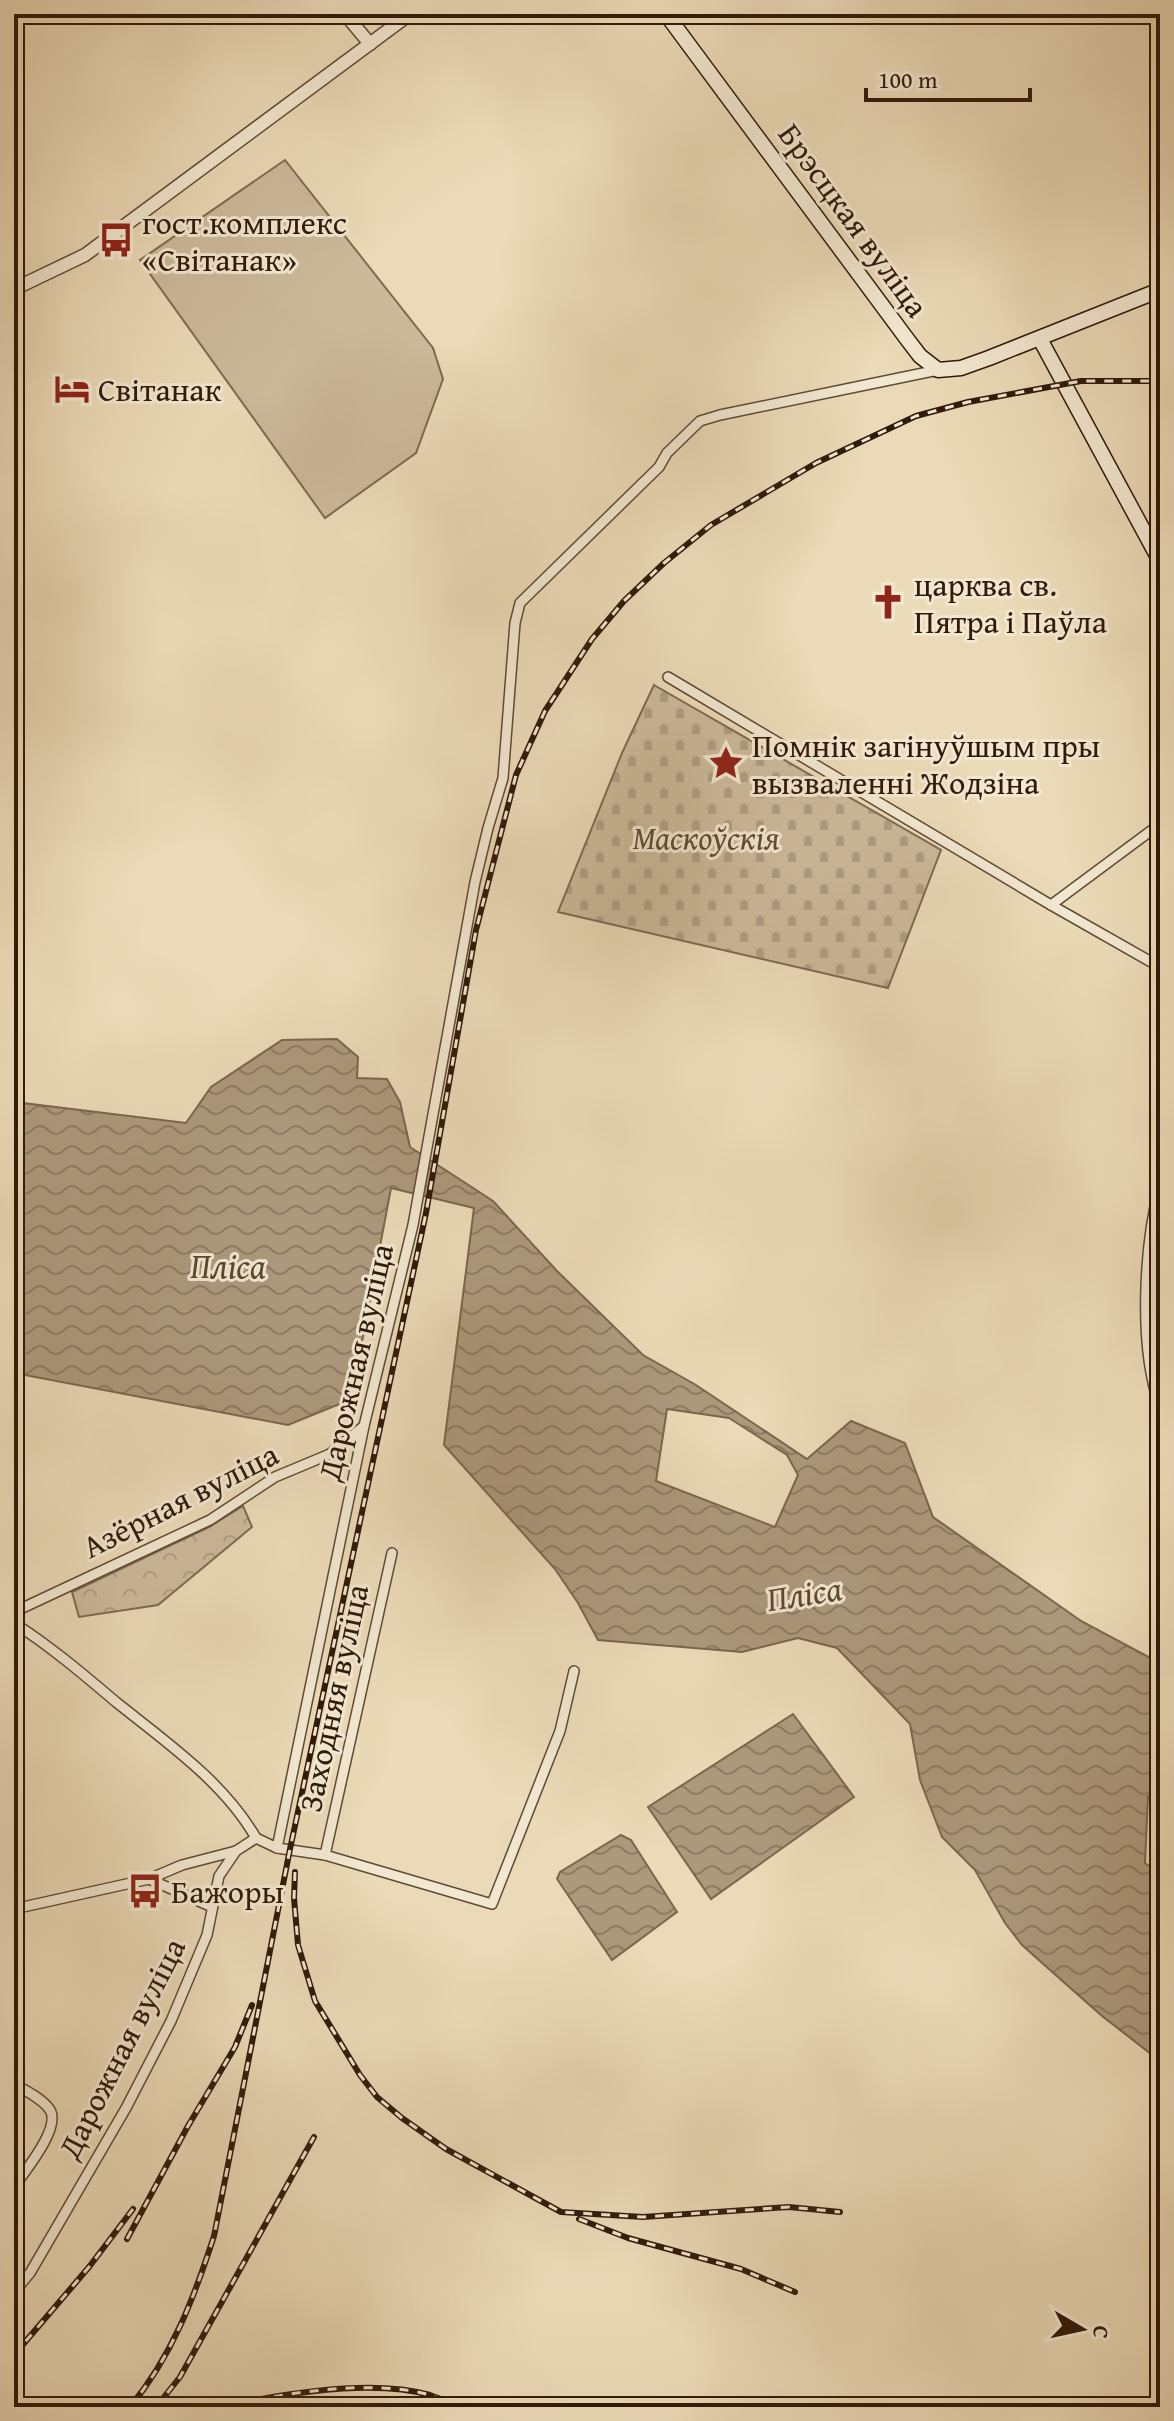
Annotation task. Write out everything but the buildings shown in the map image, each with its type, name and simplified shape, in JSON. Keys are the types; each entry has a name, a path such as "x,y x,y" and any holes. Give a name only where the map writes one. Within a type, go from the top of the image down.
{"main road":[{"name":"Брэсцкая вуліца","path":"666,14 907,339 920,356 938,370"},
{"path":"938,370 961,368 1160,290"},
{"path":"1040,339 1160,561"}],"street":[{"path":"345,14 370,44"},
{"path":"14,289 85,255 410,14"},
{"name":"Дарожная вуліца","path":"277,1848 364,1426 416,1212 475,882 503,778 515,623 520,603 659,467 667,453 700,421 938,370"},
{"path":"668,677 1160,967"},
{"path":"1051,905 1160,824"},
{"path":"1160,1184 1150,1223 1146,1328 1153,1388 1160,1407"},
{"path":"1149,1269 1160,1270"},
{"name":"Азёрная вуліца","path":"14,1612 210,1520 275,1477 330,1454 364,1426"},
{"name":"Заходняя вуліца","path":"325,1855 392,1553"},
{"path":"14,1623 38,1638 144,1724 222,1792 233,1802 256,1838 277,1848 325,1855 492,1904 560,1731 574,1671"},
{"name":"Дарожная вуліца","path":"14,2292 30,2273 146,2072 207,1935 219,1876 236,1851 256,1838"},
{"path":"14,1909 149,1879 182,1865 236,1851"},
{"path":"149,1879 212,1907"},
{"path":"14,2187 52,2130 53,2115 48,2107 18,2086"}],"green space":[{"path":"285,160 433,348 443,379 416,453 325,518 140,260"},
{"name":"Маскоўскія","path":"654,685 941,850 888,988 558,912 622,753"},
{"path":"243,1506 252,1527 158,1605 79,1617 72,1592 209,1527"}],"water":[{"name":"Пліса","path":"337,1039 358,1057 357,1078 387,1079 400,1102 410,1147 493,1201 557,1271 643,1355 696,1385 807,1459 851,1421 905,1443 933,1517 1081,1621 1160,1663 1160,1797 1148,1796 1145,1863 1160,1874 1160,2061 1102,2016 1022,1945 1005,1923 975,1870 942,1837 920,1780 910,1724 837,1648 798,1638 742,1652 598,1640 555,1569 444,1445 474,1208 391,1188 358,1363 347,1401 288,1425 14,1373 14,1102 186,1123 211,1087 282,1040","holes":["667,1409 729,1418 787,1455 798,1475 775,1527 656,1481"]},
{"path":"793,1714 854,1797 711,1899 648,1807"},
{"path":"621,1835 631,1840 677,1912 612,1960 557,1879 560,1872"}],"railway":[{"path":"130,2407 170,2347 214,2236 290,1849 426,1213 476,930 516,775 545,711 592,639 624,601 664,563 711,525 816,463 916,416 968,402 1081,381 1160,381"},
{"path":"295,1872 298,1945 315,2001 377,2097 446,2149 561,2212 643,2217 789,2207 840,2212"},
{"path":"127,2239 235,2047 252,2005"},
{"path":"156,2407 180,2377 314,2137"},
{"path":"14,2355 89,2267 133,2209"},
{"path":"579,2219 628,2238 741,2269 795,2292"},
{"path":"221,2407 270,2397 354,2388 406,2390 430,2395 458,2407"}],"place":[{"name":"гост.комплекс «Світанак»","path":"116,240"},
{"name":"Світанак","path":"72,389"},
{"name":"царква св. Пятра і Паўла","path":"888,602"},
{"name":"Помнік загінуўшым пры вызваленні Жодзіна","path":"726,763"},
{"name":"Бажоры","path":"145,1891"}]}
